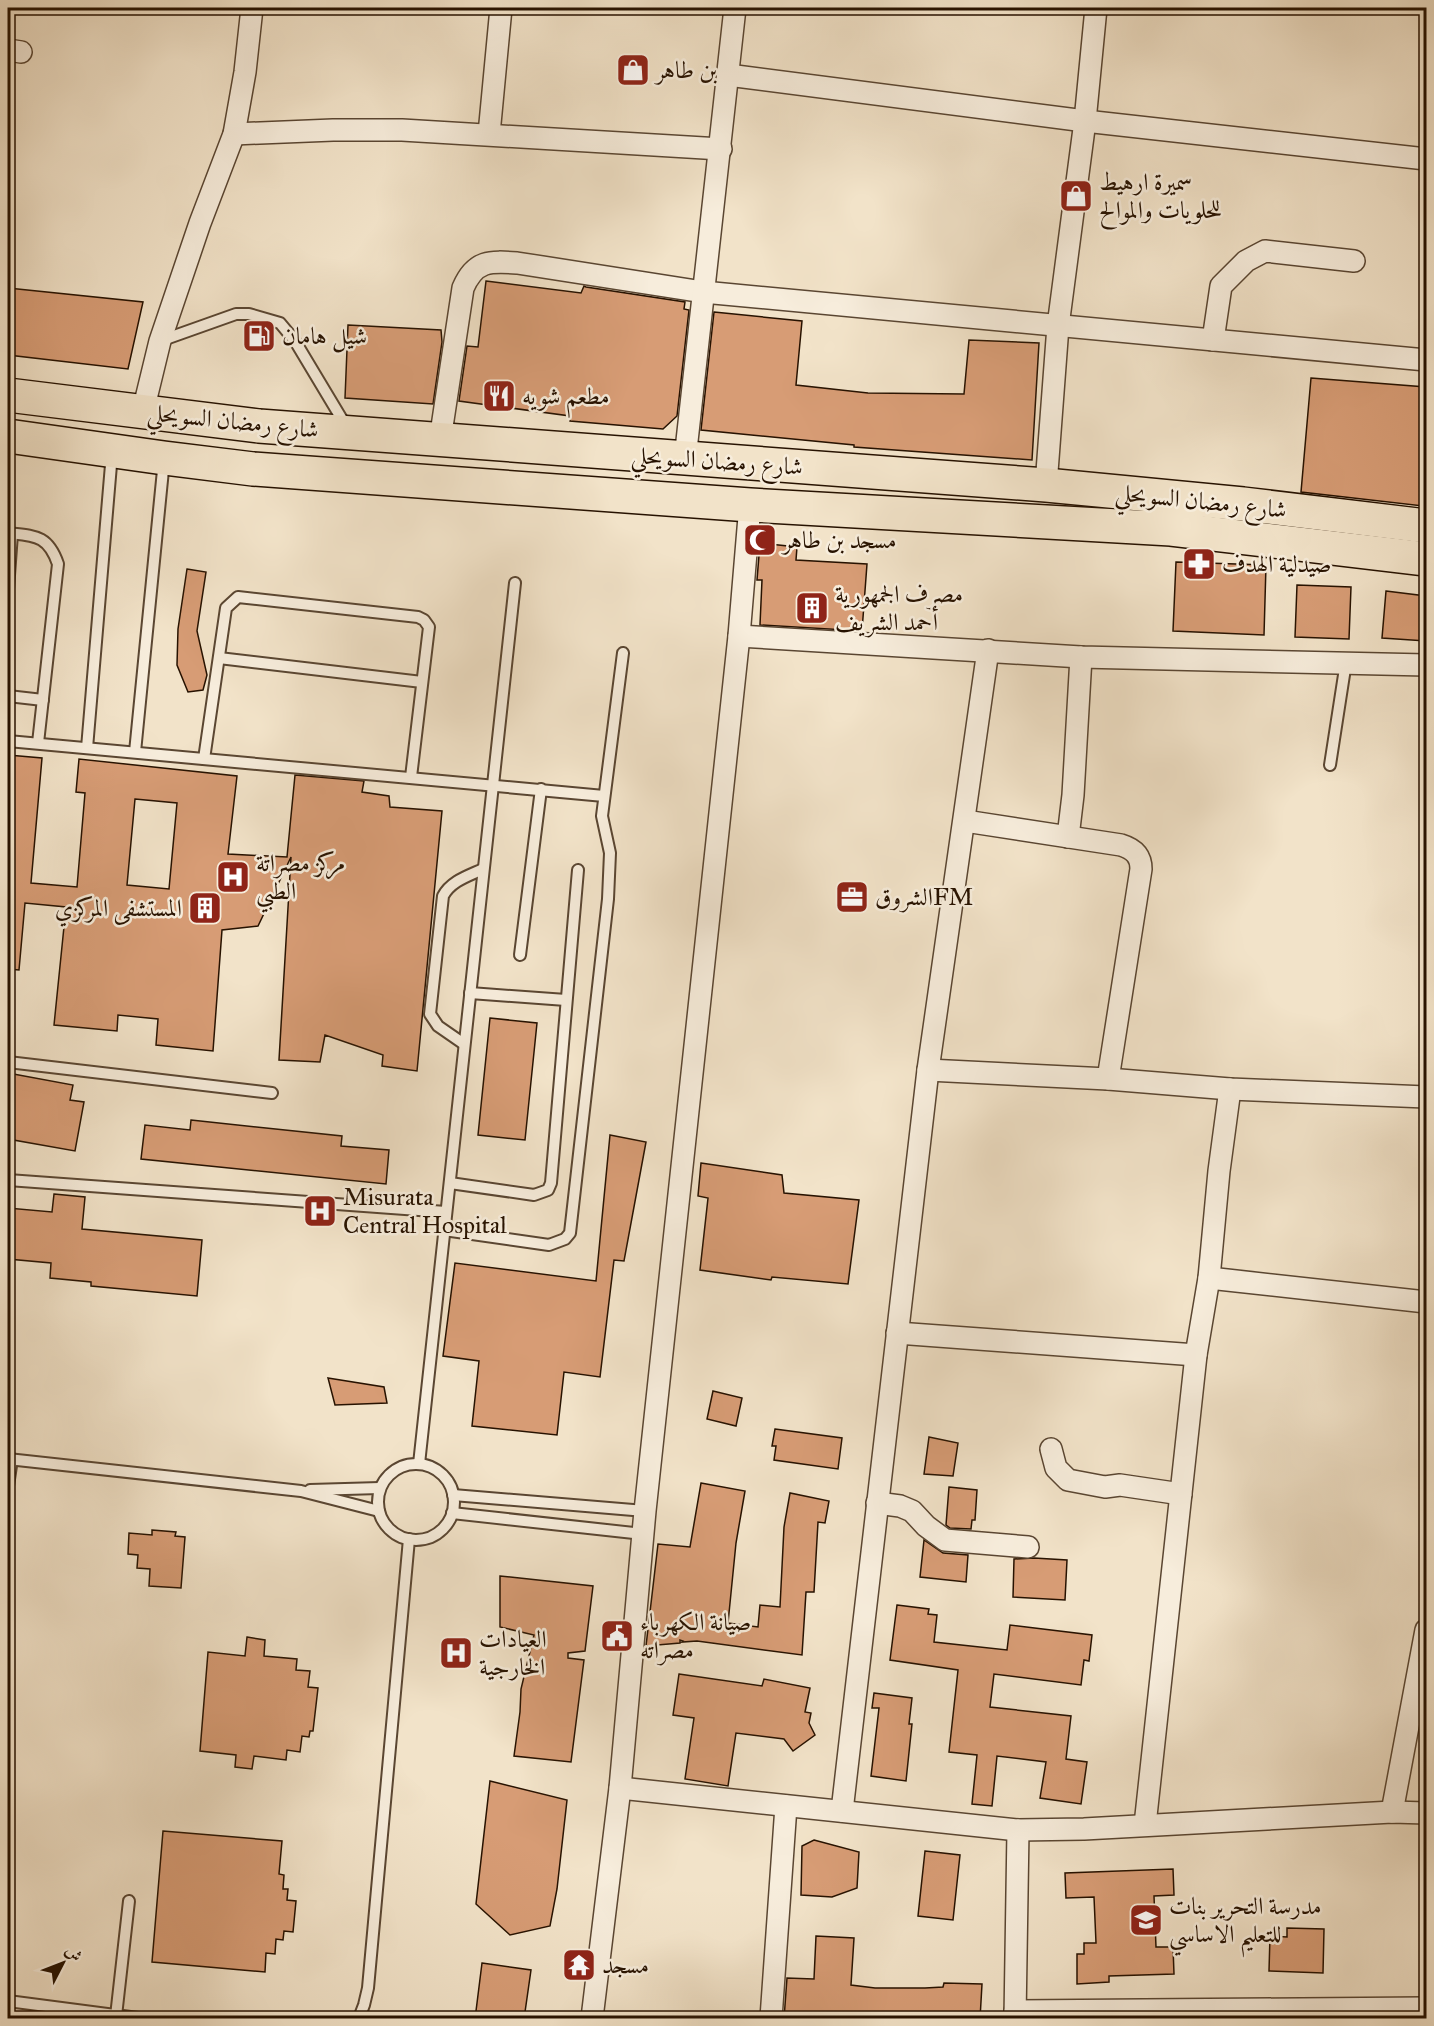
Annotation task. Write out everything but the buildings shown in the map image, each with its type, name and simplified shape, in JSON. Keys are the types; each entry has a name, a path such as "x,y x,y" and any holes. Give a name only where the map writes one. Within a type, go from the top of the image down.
{"main road":[{"name":"شارع رمضان السويحلي","path":"8,395 259,426 1046,485 1243,504 1426,526"},
{"name":"شارع رمضان السويحلي","path":"8,436 253,469 750,505 1171,529 1426,559"}],"street":[{"path":"143,411 160,341 200,223 234,134 245,72 252,8"},
{"path":"489,134 501,8"},
{"path":"686,459 735,8"},
{"path":"1046,485 1058,326 1085,121 1096,8"},
{"path":"728,75 1085,121 1426,159"},
{"path":"234,134 402,130 721,149"},
{"path":"1213,340 1221,286 1245,261 1265,251 1354,261"},
{"path":"440,440 463,288 468,278 480,265 490,262 517,263 703,292 1426,360"},
{"path":"592,2019 620,1788 645,1511 739,636 750,505"},
{"path":"739,636 1081,657 1426,665"},
{"path":"842,1812 928,1071 988,650"},
{"path":"1068,837 1081,657"},
{"path":"965,821 1128,847 1141,861 1108,1080"},
{"path":"928,1071 1230,1089 1426,1097"},
{"path":"1145,1825 1196,1355 1209,1278 1219,1171 1230,1089"},
{"path":"1209,1278 1426,1302"},
{"path":"897,1333 1196,1355"},
{"path":"1051,1449 1056,1468 1068,1480 1106,1487 1120,1485 1181,1494"},
{"path":"877,1503 900,1506 912,1511 926,1526 945,1540 1028,1547"},
{"path":"1392,1812 1426,1630"},
{"path":"620,1788 1017,1830 1084,1829 1392,1812 1426,1813"},
{"path":"771,2019 786,1806"},
{"path":"1017,1830 1015,2015 1387,2014 1426,2008"}],"lane":[{"path":"160,341 236,314 249,314 280,323 295,341 351,434"},
{"path":"87,748 112,449"},
{"path":"135,752 164,458"},
{"path":"8,589 10,534 43,540 53,549 58,564 38,744"},
{"path":"419,1464 515,583"},
{"path":"204,759 226,608 238,597 418,617 424,620 429,627 411,777"},
{"path":"444,1230 549,1245 565,1239 570,1233 608,899 610,853 602,816 623,653"},
{"path":"219,658 422,682"},
{"path":"1330,765 1346,662"},
{"path":"8,696 43,700"},
{"path":"8,741 604,796"},
{"path":"520,955 540,789"},
{"path":"464,1044 438,1026 430,1014 443,896 447,888 483,869"},
{"path":"450,1183 534,1195 548,1190 578,870"},
{"path":"470,993 566,1000"},
{"path":"8,1062 272,1093"},
{"path":"8,1180 446,1212"},
{"path":"8,1486 10,1459 301,1491 379,1510"},
{"path":"407,1464 419,1464 431,1467 442,1474 453,1495 452,1513 447,1523 440,1532 419,1540 398,1536 389,1529 382,1521 377,1499 386,1477 407,1464"},
{"path":"301,1491 380,1488"},
{"path":"453,1495 645,1511"},
{"path":"452,1513 643,1534"},
{"path":"359,2019 368,1988 408,1539"},
{"path":"116,2016 129,1901"},
{"path":"8,2001 138,2019"}],"place":[{"name":"بن طاهر","path":"633,70"},
{"name":"سميرة ارهيط للحلويات والموالح","path":"1076,196"},
{"name":"شيل هامان","path":"259,336"},
{"name":"مطعم شويه","path":"499,396"},
{"name":"مسجد بن طاهر","path":"760,540"},
{"name":"صيدلية الهدف","path":"1199,564"},
{"name":"مصرف الجمهورية أحمد الشريف","path":"812,608"},
{"name":"مركز مصراتة الطبي","path":"233,877"},
{"name":"الشروقFM","path":"852,897"},
{"name":"المستشفى المركزي","path":"205,908"},
{"name":"Misurata Central Hospital","path":"320,1211"},
{"name":"صيانة الكهرباء مصراته","path":"617,1636"},
{"name":"العيادات الخارجية","path":"456,1653"},
{"name":"مدرسة التحرير بنات للتعليم الاساسي","path":"1146,1920"},
{"name":"مسجد","path":"579,1965"}]}
